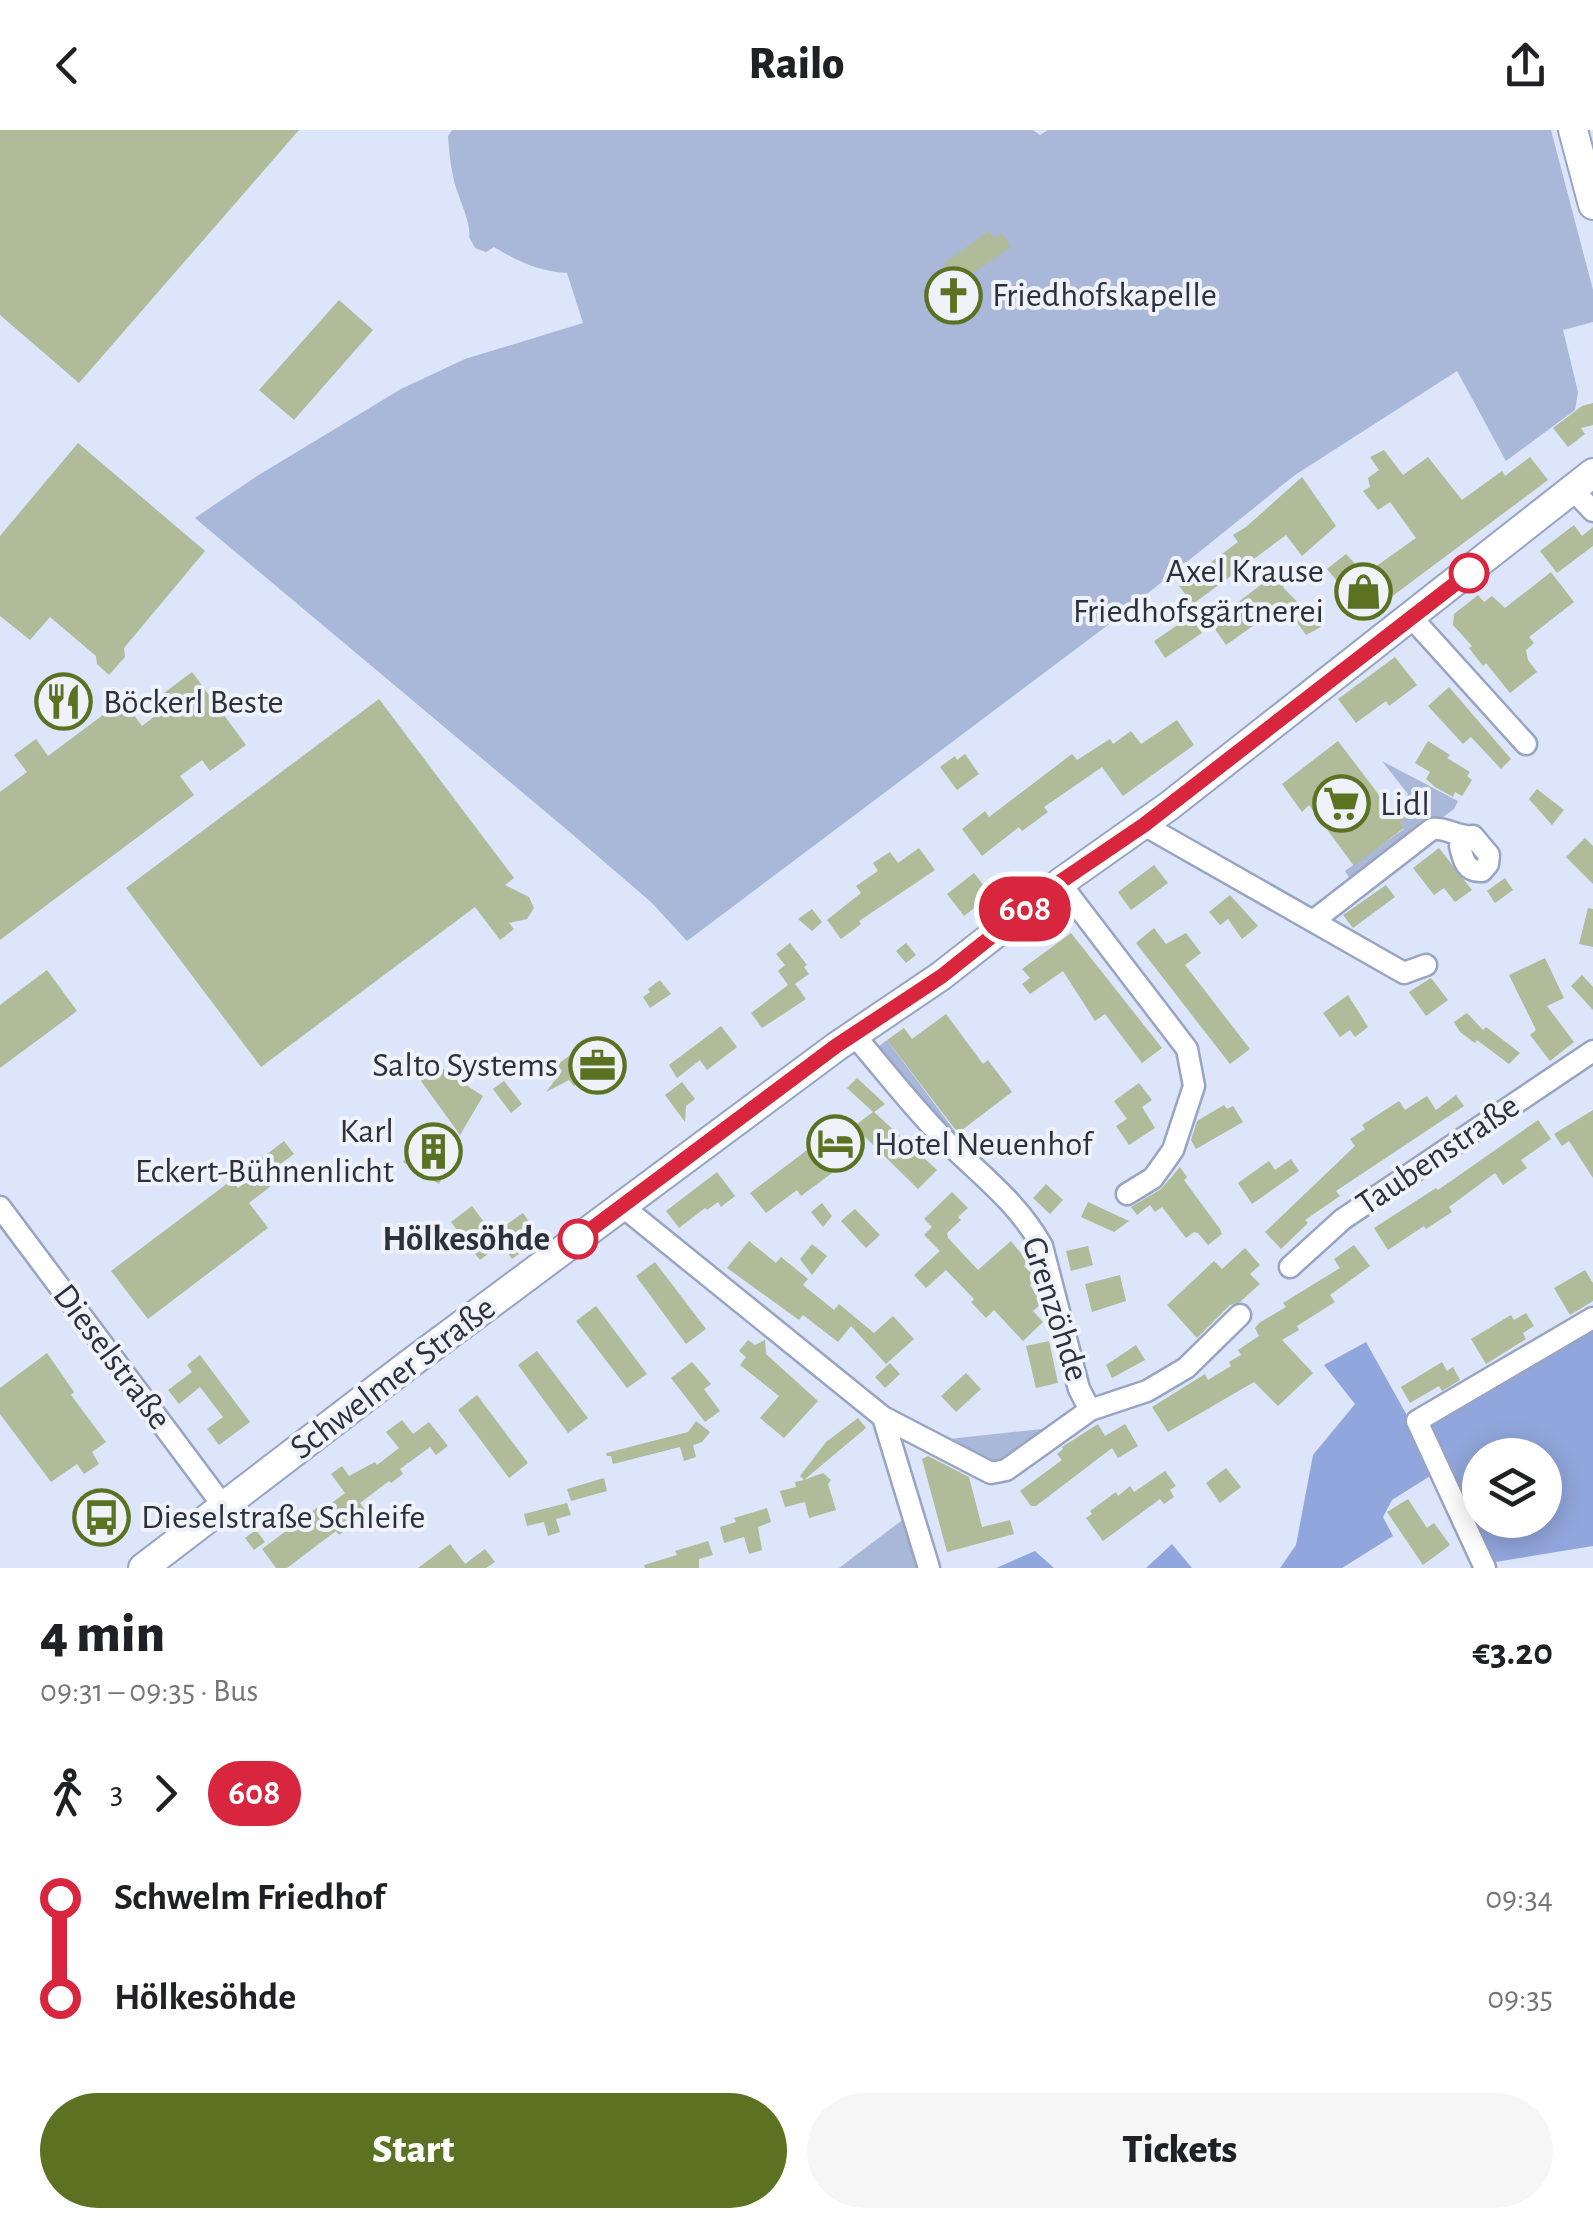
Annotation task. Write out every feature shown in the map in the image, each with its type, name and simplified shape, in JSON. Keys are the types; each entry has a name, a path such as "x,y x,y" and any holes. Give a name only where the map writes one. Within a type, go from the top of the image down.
{"main road":[{"path":"1573,130 1593,205"},
{"name":"Schwelmer Straße","path":"142,1568 622,1206 845,1041 942,976 1060,882 1144,825 1411,618 1587,492"}],"street":[{"path":"1411,618 1526,744"},
{"path":"1144,825 1404,973 1426,965"},
{"path":"1312,921 1432,830 1442,828 1464,838"},
{"path":"1060,882 1186,1050 1193,1070 1192,1102 1173,1150 1153,1178 1127,1194"},
{"name":"Grenzöhde","path":"845,1041 1002,1191 1032,1228 1042,1246 1079,1390 1090,1410"},
{"name":"Taubenstraße","path":"1290,1267 1343,1219 1593,1051"},
{"path":"622,1206 882,1417 990,1474 1006,1470 1090,1410 1147,1391 1186,1368 1240,1315"},
{"name":"Dieselstraße","path":"0,1207 224,1507"},
{"path":"1485,1568 1417,1421 1593,1318"},
{"path":"882,1417 922,1536 928,1568"}],"shaded area":[{"path":"452,130 1033,130 1040,135 1048,130 1551,130 1593,290 1593,322 1563,330 1578,392 1575,410 1506,461 1457,371 1295,475 1112,622 687,941 652,903 572,834 195,518 401,389 465,359 583,323 567,273 529,265 494,247 486,252 475,248 452,171 448,136"},
{"path":"1382,761 1458,801 1454,809 1353,884 1345,871 1404,829 1400,823 1412,814 1403,803 1408,794"},
{"path":"887,1040 957,1134 949,1134 875,1049"},
{"path":"1593,1321 1593,1546 1489,1563 1476,1538 1562,1538 1562,1438 1462,1438 1462,1512 1416,1426"},
{"path":"1366,1342 1438,1471 1392,1500 1383,1517 1393,1536 1342,1568 1280,1568 1296,1545 1313,1455 1355,1404 1324,1365"},
{"path":"1078,1408 998,1464 987,1464 917,1429 949,1439 1042,1429"},
{"path":"905,1518 919,1568 839,1568"},
{"path":"1172,1544 1192,1568 1146,1568"},
{"path":"1035,1551 1054,1568 996,1568"}],"building":[{"path":"0,130 299,130 79,383 0,315"},
{"path":"989,231 994,238 1002,233 1011,247 958,284 943,264"},
{"path":"339,300 373,330 294,420 259,390"},
{"path":"1593,403 1593,425 1581,428 1585,434 1568,447 1553,428 1582,406"},
{"path":"78,443 205,551 124,648 125,657 109,675 97,664 96,656 50,617 30,640 0,616 0,536"},
{"path":"1384,450 1403,475 1428,457 1462,500 1502,471 1505,476 1530,457 1548,480 1359,621 1337,598 1346,592 1327,569 1346,554 1365,574 1416,538 1390,502 1378,510 1363,491 1370,487 1368,478 1379,470 1370,457"},
{"path":"1302,477 1336,526 1302,556 1286,535 1193,604 1179,586 1238,542 1233,535"},
{"path":"1574,525 1582,536 1593,527 1593,546 1557,573 1540,551"},
{"path":"1284,567 1295,579 1283,587 1321,627 1306,635 1284,604 1226,645 1211,623"},
{"path":"1551,572 1574,602 1529,637 1534,643 1526,650 1528,660 1537,672 1510,693 1469,648 1472,646 1453,625 1454,614 1478,595 1484,602 1492,596 1505,608"},
{"path":"1191,616 1202,633 1165,658 1154,641"},
{"path":"1395,657 1417,685 1389,706 1386,701 1356,723 1338,699"},
{"path":"192,672 246,745 210,771 202,760 180,776 194,795 0,940 0,792 27,772 14,755 36,739 48,756 123,700 142,726 163,710 156,699"},
{"path":"1449,687 1511,759 1501,769 1471,737 1463,744 1428,706"},
{"path":"379,699 514,878 505,885 529,897 534,908 527,919 509,923 514,929 500,940 475,907 261,1067 126,888"},
{"path":"1177,720 1194,745 1123,796 1102,767 1044,807 1048,812 1022,831 1019,827 982,856 962,829 985,811 989,817 1072,754 1077,760 1131,731 1141,744"},
{"name":"Lidl","path":"1338,741 1392,812 1403,803 1412,814 1400,823 1404,828 1354,866 1309,805 1302,812 1282,784"},
{"path":"1428,741 1470,772 1467,776 1472,780 1462,796 1455,792 1453,797 1435,787 1426,779 1430,772 1415,763"},
{"path":"965,754 979,774 957,790 940,767"},
{"path":"1537,789 1564,810 1552,825 1529,799"},
{"path":"1585,838 1593,846 1593,884 1566,857"},
{"path":"919,848 935,870 859,921 861,924 841,939 827,920 861,893 856,886 878,871 873,863 890,852 898,863"},
{"path":"1439,848 1472,890 1455,902 1444,888 1434,895 1413,868"},
{"path":"1154,865 1168,883 1131,910 1118,892"},
{"path":"974,873 991,895 964,916 947,894"},
{"path":"1505,878 1513,890 1495,903 1487,891"},
{"path":"1386,885 1395,897 1353,928 1343,915"},
{"path":"1230,895 1258,926 1242,939 1228,919 1220,925 1209,912"},
{"path":"1588,908 1593,909 1593,947 1579,944"},
{"path":"812,909 822,922 812,931 798,919"},
{"path":"1154,928 1166,944 1186,933 1201,953 1185,965 1250,1049 1230,1064 1136,943"},
{"path":"1071,933 1162,1048 1142,1063 1105,1014 1095,1021 1063,971 1030,994 1022,984 1030,978 1022,969"},
{"path":"790,943 807,965 804,967 809,974 795,984 806,999 762,1028 751,1013 788,985 778,971 785,965 776,954"},
{"path":"906,943 916,955 906,963 896,951"},
{"path":"1545,958 1564,998 1547,1006 1574,1042 1550,1061 1530,1035 1536,1030 1509,975"},
{"path":"47,970 77,1011 0,1068 0,1005"},
{"path":"1582,975 1593,987 1593,1010 1571,986"},
{"path":"1431,978 1448,1000 1426,1016 1409,992"},
{"path":"660,980 671,994 650,1008 643,997"},
{"path":"1348,995 1368,1027 1355,1037 1350,1030 1340,1037 1323,1013"},
{"path":"1467,1013 1483,1030 1486,1027 1520,1053 1509,1064 1460,1032 1454,1022"},
{"path":"946,1014 983,1064 988,1060 1012,1092 958,1133 887,1040 904,1028 912,1039"},
{"path":"721,1026 737,1047 707,1070 700,1060 677,1078 669,1065"},
{"path":"589,1041 606,1063 574,1086 569,1080 546,1092 562,1071 557,1065"},
{"path":"441,1066 448,1074 455,1068 469,1087 483,1096 460,1135 421,1081"},
{"path":"857,1078 885,1104 874,1112 937,1170 918,1189 865,1137 846,1152 851,1159 801,1196 797,1190 766,1213 750,1193 839,1126 845,1133 873,1112 847,1088"},
{"path":"504,1081 522,1104 511,1113 493,1089"},
{"path":"682,1082 695,1099 686,1106 685,1122 665,1095"},
{"path":"1139,1083 1152,1100 1142,1107 1155,1128 1129,1145 1116,1126 1127,1119 1114,1101"},
{"path":"1456,1095 1464,1106 1336,1191 1340,1196 1305,1220 1308,1223 1281,1249 1265,1232 1355,1146 1350,1139 1365,1129 1362,1125 1399,1101 1405,1110 1427,1096 1436,1110"},
{"path":"1224,1105 1227,1109 1233,1106 1243,1122 1196,1149 1191,1140 1197,1121"},
{"path":"1593,1110 1593,1178 1569,1141 1562,1146 1554,1134"},
{"path":"1538,1120 1551,1139 1521,1160 1527,1168 1503,1185 1495,1173 1449,1207 1452,1212 1388,1250 1374,1228 1438,1190"},
{"name":"Karl Eckert-Bühnenlicht","path":"425,1124 460,1145 439,1184 403,1162"},
{"path":"284,1141 294,1154 264,1176 254,1164"},
{"path":"1291,1159 1299,1171 1252,1204 1238,1183 1269,1161 1275,1170"},
{"path":"1180,1167 1187,1177 1184,1180 1222,1234 1208,1245 1198,1233 1186,1238 1162,1207 1155,1212 1150,1205 1137,1215 1131,1207 1161,1189"},
{"path":"260,1171 271,1186 249,1203 268,1228 148,1319 111,1271 232,1180 238,1188"},
{"path":"717,1172 735,1196 721,1207 718,1202 705,1208 679,1228 666,1211"},
{"path":"1046,1184 1063,1200 1050,1214 1033,1198"},
{"path":"952,1192 968,1208 947,1233 948,1238 978,1270 1011,1241 1028,1262 1024,1266 1036,1278 1030,1285 1042,1303 1033,1311 1043,1322 1023,1341 994,1310 986,1318 946,1270 926,1288 914,1275 940,1251 924,1235 932,1227 924,1219"},
{"path":"1088,1202 1129,1221 1114,1232 1081,1217"},
{"path":"822,1203 832,1216 823,1227 811,1212"},
{"path":"472,1206 493,1234 523,1213 540,1238 512,1259 501,1244 480,1260 451,1222"},
{"path":"855,1209 880,1235 866,1248 841,1221"},
{"path":"749,1241 776,1263 781,1257 808,1279 803,1285 834,1310 839,1304 874,1333 893,1316 914,1339 886,1364 851,1326 838,1342 803,1315 799,1320 727,1268"},
{"path":"812,1244 827,1256 812,1275 800,1259"},
{"path":"1354,1245 1370,1266 1330,1295 1335,1302 1282,1340 1313,1373 1278,1406 1254,1382 1168,1432 1152,1407 1205,1374 1208,1380 1231,1366 1229,1362 1241,1355 1238,1350 1259,1336 1255,1328 1259,1323 1286,1307 1283,1303 1340,1268 1334,1259"},
{"path":"1088,1246 1093,1265 1071,1271 1066,1251"},
{"path":"1245,1248 1260,1265 1250,1274 1260,1284 1240,1302 1230,1305 1197,1338 1167,1305 1214,1261 1222,1269"},
{"path":"655,1262 706,1329 686,1344 636,1276"},
{"path":"1585,1270 1593,1283 1593,1301 1570,1315 1554,1288"},
{"path":"1120,1275 1126,1301 1092,1312 1085,1284"},
{"path":"596,1306 647,1374 627,1388 576,1321"},
{"path":"1526,1313 1534,1326 1523,1333 1526,1339 1486,1364 1471,1339 1511,1315 1514,1320"},
{"path":"748,1340 755,1345 765,1340 766,1354 818,1401 784,1438 760,1418 779,1396 740,1365 746,1357 739,1351"},
{"path":"1049,1341 1058,1383 1036,1388 1026,1346"},
{"path":"1136,1345 1145,1360 1112,1378 1106,1365"},
{"path":"537,1351 588,1418 568,1433 518,1365"},
{"path":"47,1353 74,1392 71,1395 106,1442 92,1452 99,1464 84,1474 77,1464 51,1482 0,1414 0,1388"},
{"path":"200,1355 250,1422 219,1445 207,1429 223,1417 200,1387 179,1404 168,1390 192,1372 187,1365"},
{"path":"692,1362 711,1384 704,1389 720,1411 705,1422 671,1378"},
{"path":"1442,1362 1447,1371 1453,1367 1460,1380 1442,1391 1439,1386 1410,1403 1401,1387"},
{"path":"890,1363 900,1374 885,1388 875,1377"},
{"path":"966,1373 981,1389 956,1412 941,1396"},
{"path":"477,1395 528,1463 509,1478 458,1410"},
{"path":"858,1418 866,1428 804,1480 800,1476 826,1442"},
{"path":"402,1420 413,1434 429,1422 448,1446 436,1455 430,1447 400,1469 403,1474 360,1503 368,1514 339,1535 336,1531 287,1568 276,1568 262,1549 318,1507 321,1511 345,1493 331,1474 342,1466 349,1476 375,1462 377,1465 399,1448 386,1432"},
{"path":"696,1421 710,1432 702,1442 693,1445 696,1457 684,1461 680,1447 613,1464 611,1456 607,1456 606,1453 688,1432"},
{"path":"1098,1424 1105,1436 1125,1424 1138,1446 1118,1458 1112,1448 1031,1506 1020,1491 1062,1460 1057,1454 1062,1447"},
{"path":"928,1456 969,1477 982,1527 1010,1520 1014,1534 947,1552 922,1459"},
{"path":"1226,1468 1241,1487 1220,1503 1206,1483"},
{"path":"1165,1471 1176,1486 1170,1490 1174,1497 1164,1504 1160,1499 1103,1541 1086,1518 1092,1514 1090,1511 1116,1492 1118,1496 1130,1486 1134,1492"},
{"path":"823,1473 831,1480 828,1484 836,1510 809,1518 805,1502 785,1507 780,1491 796,1487 795,1482"},
{"path":"604,1478 607,1491 571,1501 567,1489"},
{"path":"1408,1499 1427,1528 1434,1523 1450,1545 1423,1565 1387,1512"},
{"path":"567,1503 571,1515 556,1519 560,1532 548,1536 544,1522 527,1526 524,1514"},
{"path":"767,1508 771,1522 758,1527 762,1550 749,1554 744,1537 724,1543 720,1527 736,1522 734,1518"},
{"path":"256,1530 265,1542 254,1550 245,1538"},
{"path":"708,1541 713,1555 699,1559 699,1568 645,1568 644,1565 677,1555 675,1551"},
{"path":"450,1544 465,1564 485,1549 495,1562 486,1568 418,1568"}],"bus line":[{"name":"608","path":"578,1239 836,1046 942,976 1019,913 1144,825 1469,573"}],"place":[{"name":"Friedhofskapelle","path":"953,295"},
{"name":"Axel Krause Friedhofsgärtnerei","path":"1363,591"},
{"name":"Böckerl Beste","path":"64,702"},
{"name":"Lidl","path":"1341,804"},
{"name":"Salto Systems","path":"597,1065"},
{"name":"Hotel Neuenhof","path":"835,1144"},
{"name":"Karl Eckert-Bühnenlicht","path":"433,1151"},
{"name":"Hölkesöhde","path":"578,1239"},
{"name":"Dieselstraße Schleife","path":"102,1517"}]}
